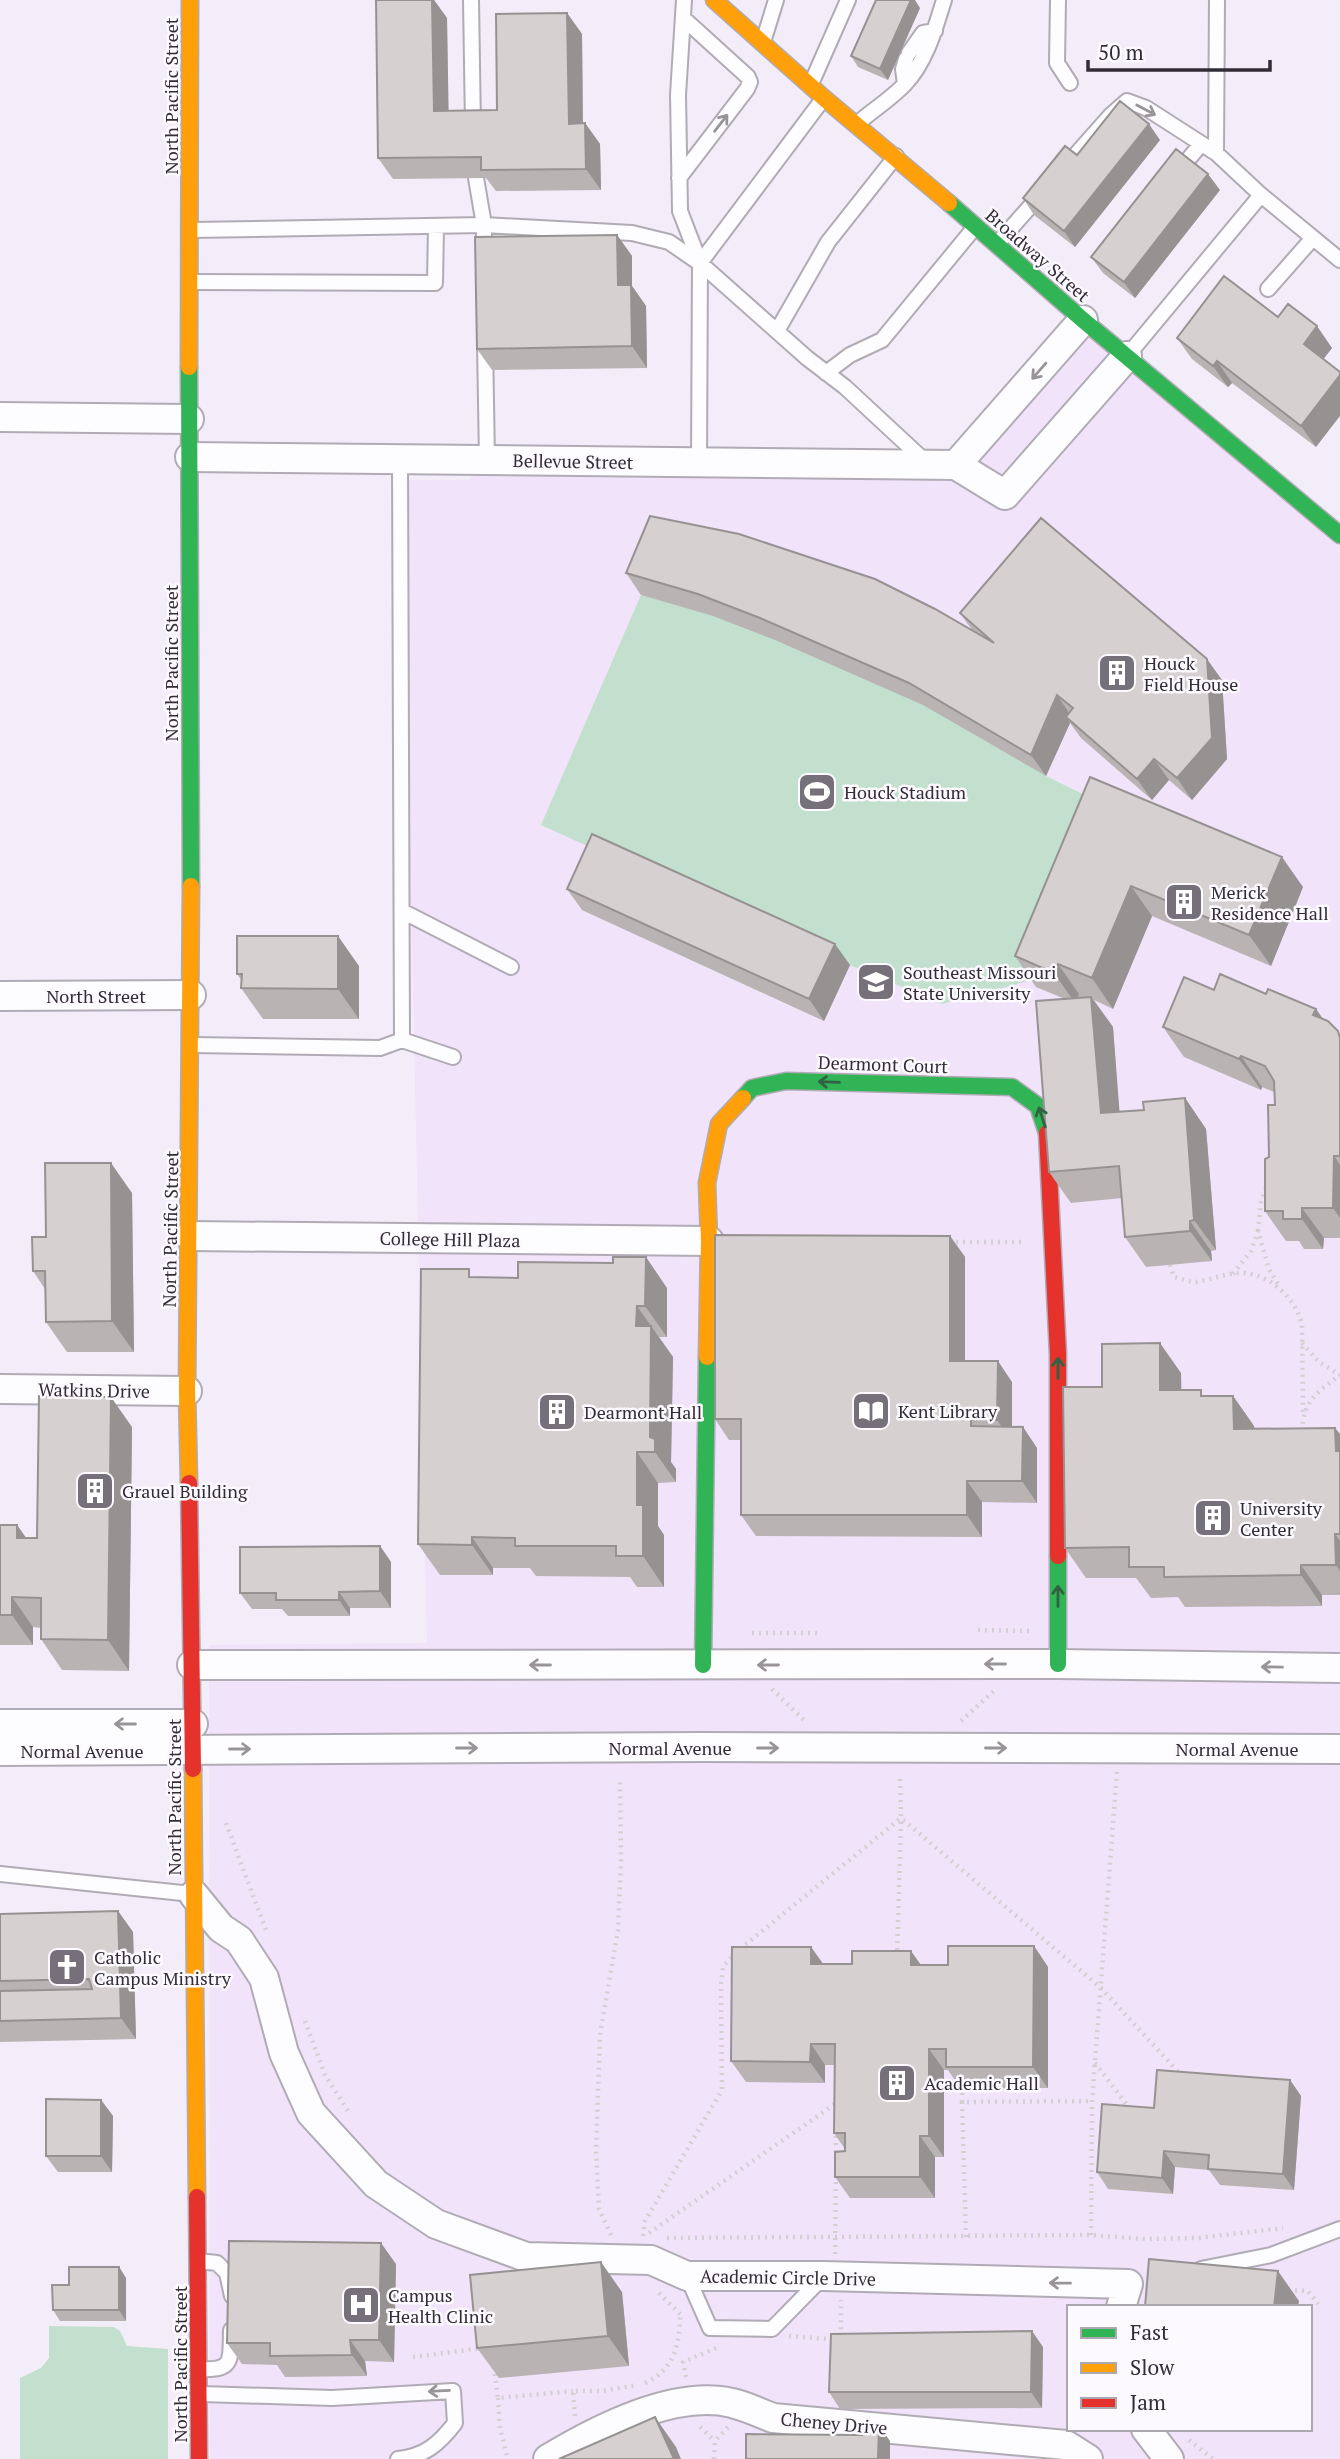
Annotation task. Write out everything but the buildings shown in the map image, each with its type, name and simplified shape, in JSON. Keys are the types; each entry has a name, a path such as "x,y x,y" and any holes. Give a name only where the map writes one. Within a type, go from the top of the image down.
{"street":[{"name":"North Pacific Street","path":"190,0 191,1045 187,1391 200,2459"},
{"name":"Broadway Street","path":"714,0 1083,320 1340,535"},
{"path":"1083,320 943,465 1005,495 1127,356"},
{"path":"0,417 189,419"},
{"name":"Bellevue Street","path":"190,457 943,465"},
{"name":"North Street","path":"0,996 191,995"},
{"name":"Dearmont Court","path":"703,1665 709,1241 707,1183 719,1124 752,1088 786,1081 1012,1087 1038,1106 1049,1139 1058,1354 1058,1664"},
{"name":"College Hill Plaza","path":"190,1236 709,1241"},
{"name":"Watkins Drive","path":"0,1389 187,1391"},
{"path":"192,1665 1058,1664 1340,1668"},
{"name":"Normal Avenue","path":"0,1724 193,1737 1340,1749"},
{"name":"Normal Avenue","path":"0,1751 193,1737"},
{"name":"Academic Circle Drive","path":"194,1895 221,1927 239,1940 264,1978 284,2053 310,2113 376,2184 436,2224 526,2257 651,2260 687,2276 832,2273 1130,2291"},
{"name":"Cheney Drive","path":"548,2459 577,2441 635,2414 692,2401 730,2402 773,2418 1066,2445 1088,2459"},
{"path":"1149,2431 1178,2449"}],"lane":[{"path":"471,0 473,131"},
{"path":"684,0 678,94 680,211 699,263 699,463"},
{"path":"762,43 776,0"},
{"path":"811,85 848,0"},
{"path":"857,124 905,84 920,64 935,31 944,0"},
{"path":"1058,0 1057,63 1070,83"},
{"path":"1216,153 1217,0"},
{"path":"679,177 750,82 683,18"},
{"path":"905,84 903,69 908,56 923,33 935,31"},
{"path":"699,263 824,98"},
{"path":"996,245 1111,115 1127,101 1146,108 1216,153 1261,195 1340,260"},
{"path":"1166,187 1201,145"},
{"path":"777,331 828,242 896,156"},
{"path":"476,178 484,225 483,276"},
{"path":"1127,356 1261,195"},
{"path":"190,230 484,225 632,233 669,242 699,263 826,373 943,465"},
{"path":"190,282 435,283 436,226"},
{"path":"826,373 850,355 882,341 975,227"},
{"path":"1268,289 1313,238"},
{"path":"485,327 487,460"},
{"path":"400,460 402,1040"},
{"path":"402,911 511,967"},
{"path":"191,1045 380,1048 402,1040 453,1057"},
{"path":"0,1874 194,1895"},
{"path":"1193,2271 1271,2255 1340,2229"},
{"path":"198,2261 217,2263 227,2273 232,2291 230,2359 225,2366 217,2370 199,2369"},
{"path":"687,2276 710,2328 772,2329 832,2273"},
{"path":"198,2394 332,2398 453,2391 455,2423 439,2444 410,2458 398,2459"}],"path":[{"path":"1233,1274 1251,1251 1267,1185"},
{"path":"1258,1231 1269,1269 1299,1313 1302,1324 1302,1436"},
{"path":"943,1242 1053,1242"},
{"path":"1170,1265 1174,1278 1193,1282 1244,1273 1279,1287"},
{"path":"1302,1343 1319,1362 1340,1375 1312,1397 1303,1414"},
{"path":"978,1630 1034,1631"},
{"path":"752,1633 820,1633"},
{"path":"770,1687 809,1725"},
{"path":"958,1724 997,1688"},
{"path":"1091,2235 1095,2063 1119,1748"},
{"path":"897,1959 900,1779"},
{"path":"602,2239 614,2238 599,2209 597,2189 597,2066 618,1930 620,1781"},
{"path":"222,1814 268,1935"},
{"path":"901,1818 1101,1988 1184,2078"},
{"path":"643,2238 645,2221 722,2090 723,1967 736,1953 901,1818"},
{"path":"303,2017 325,2075 356,2123"},
{"path":"1095,2063 1136,2117"},
{"path":"962,2081 966,2237"},
{"path":"835,2091 836,2158"},
{"path":"962,2102 1093,2101"},
{"path":"643,2238 835,2104"},
{"path":"781,2336 841,2340 841,2299 832,2273 837,2238 836,2171"},
{"path":"633,2238 1091,2235 1144,2239 1198,2238 1279,2229 1290,2225"},
{"path":"1280,2289 1308,2291 1318,2304"},
{"path":"498,2398 602,2391 640,2385 657,2377 671,2363 677,2345 680,2314"},
{"path":"687,2377 683,2362 721,2346"},
{"path":"413,2357 491,2347"},
{"path":"493,2358 500,2429 508,2459"},
{"path":"573,2391 577,2441"},
{"path":"714,2459 715,2441 732,2421"},
{"path":"697,2423 715,2441"},
{"path":"1178,2449 1213,2459"}],"shaded area":[{"name":"Southeast Missouri State University","path":"1083,320 1340,535 1340,2459 210,2459 209,1645 427,1643 402,480 468,480 487,460 956,465"}],"green space":[{"name":"Houck Stadium","path":"641,595 1072,717 1046,776 1111,808 1039,978 942,1004 850,965 824,1021 582,910 607,855 541,825"},
{"path":"49,2326 114,2327 120,2331 127,2346 168,2349 168,2459 20,2459 20,2378 41,2368 49,2358"}],"traffic: fast":[{"path":"949,203 1083,320 1340,535"},
{"path":"189,367 191,886"},
{"path":"743,1098 752,1088 786,1081 1012,1087 1038,1106 1047,1133"},
{"path":"703,1665 707,1357"},
{"path":"1058,1556 1058,1664"}],"traffic: slow":[{"path":"189,367 190,0"},
{"path":"714,0 824,98 949,203"},
{"path":"189,1483 187,1391 191,886"},
{"path":"707,1357 707,1183 719,1124 743,1098"},
{"path":"193,1769 197,2197"}],"traffic: jam":[{"path":"1047,1133 1058,1354 1058,1556"},
{"path":"189,1483 193,1769"},
{"path":"197,2197 199,2459"}],"place":[{"name":"Houck Field House","path":"1117,673"},
{"name":"Houck Stadium","path":"817,792"},
{"name":"Merick Residence Hall","path":"1184,902"},
{"name":"Southeast Missouri State University","path":"876,982"},
{"name":"Kent Library","path":"871,1411"},
{"name":"Dearmont Hall","path":"557,1412"},
{"name":"Grauel Building","path":"95,1491"},
{"name":"University Center","path":"1213,1518"},
{"name":"Catholic Campus Ministry","path":"67,1967"},
{"name":"Academic Hall","path":"897,2083"},
{"name":"Campus Health Clinic","path":"361,2305"}]}
